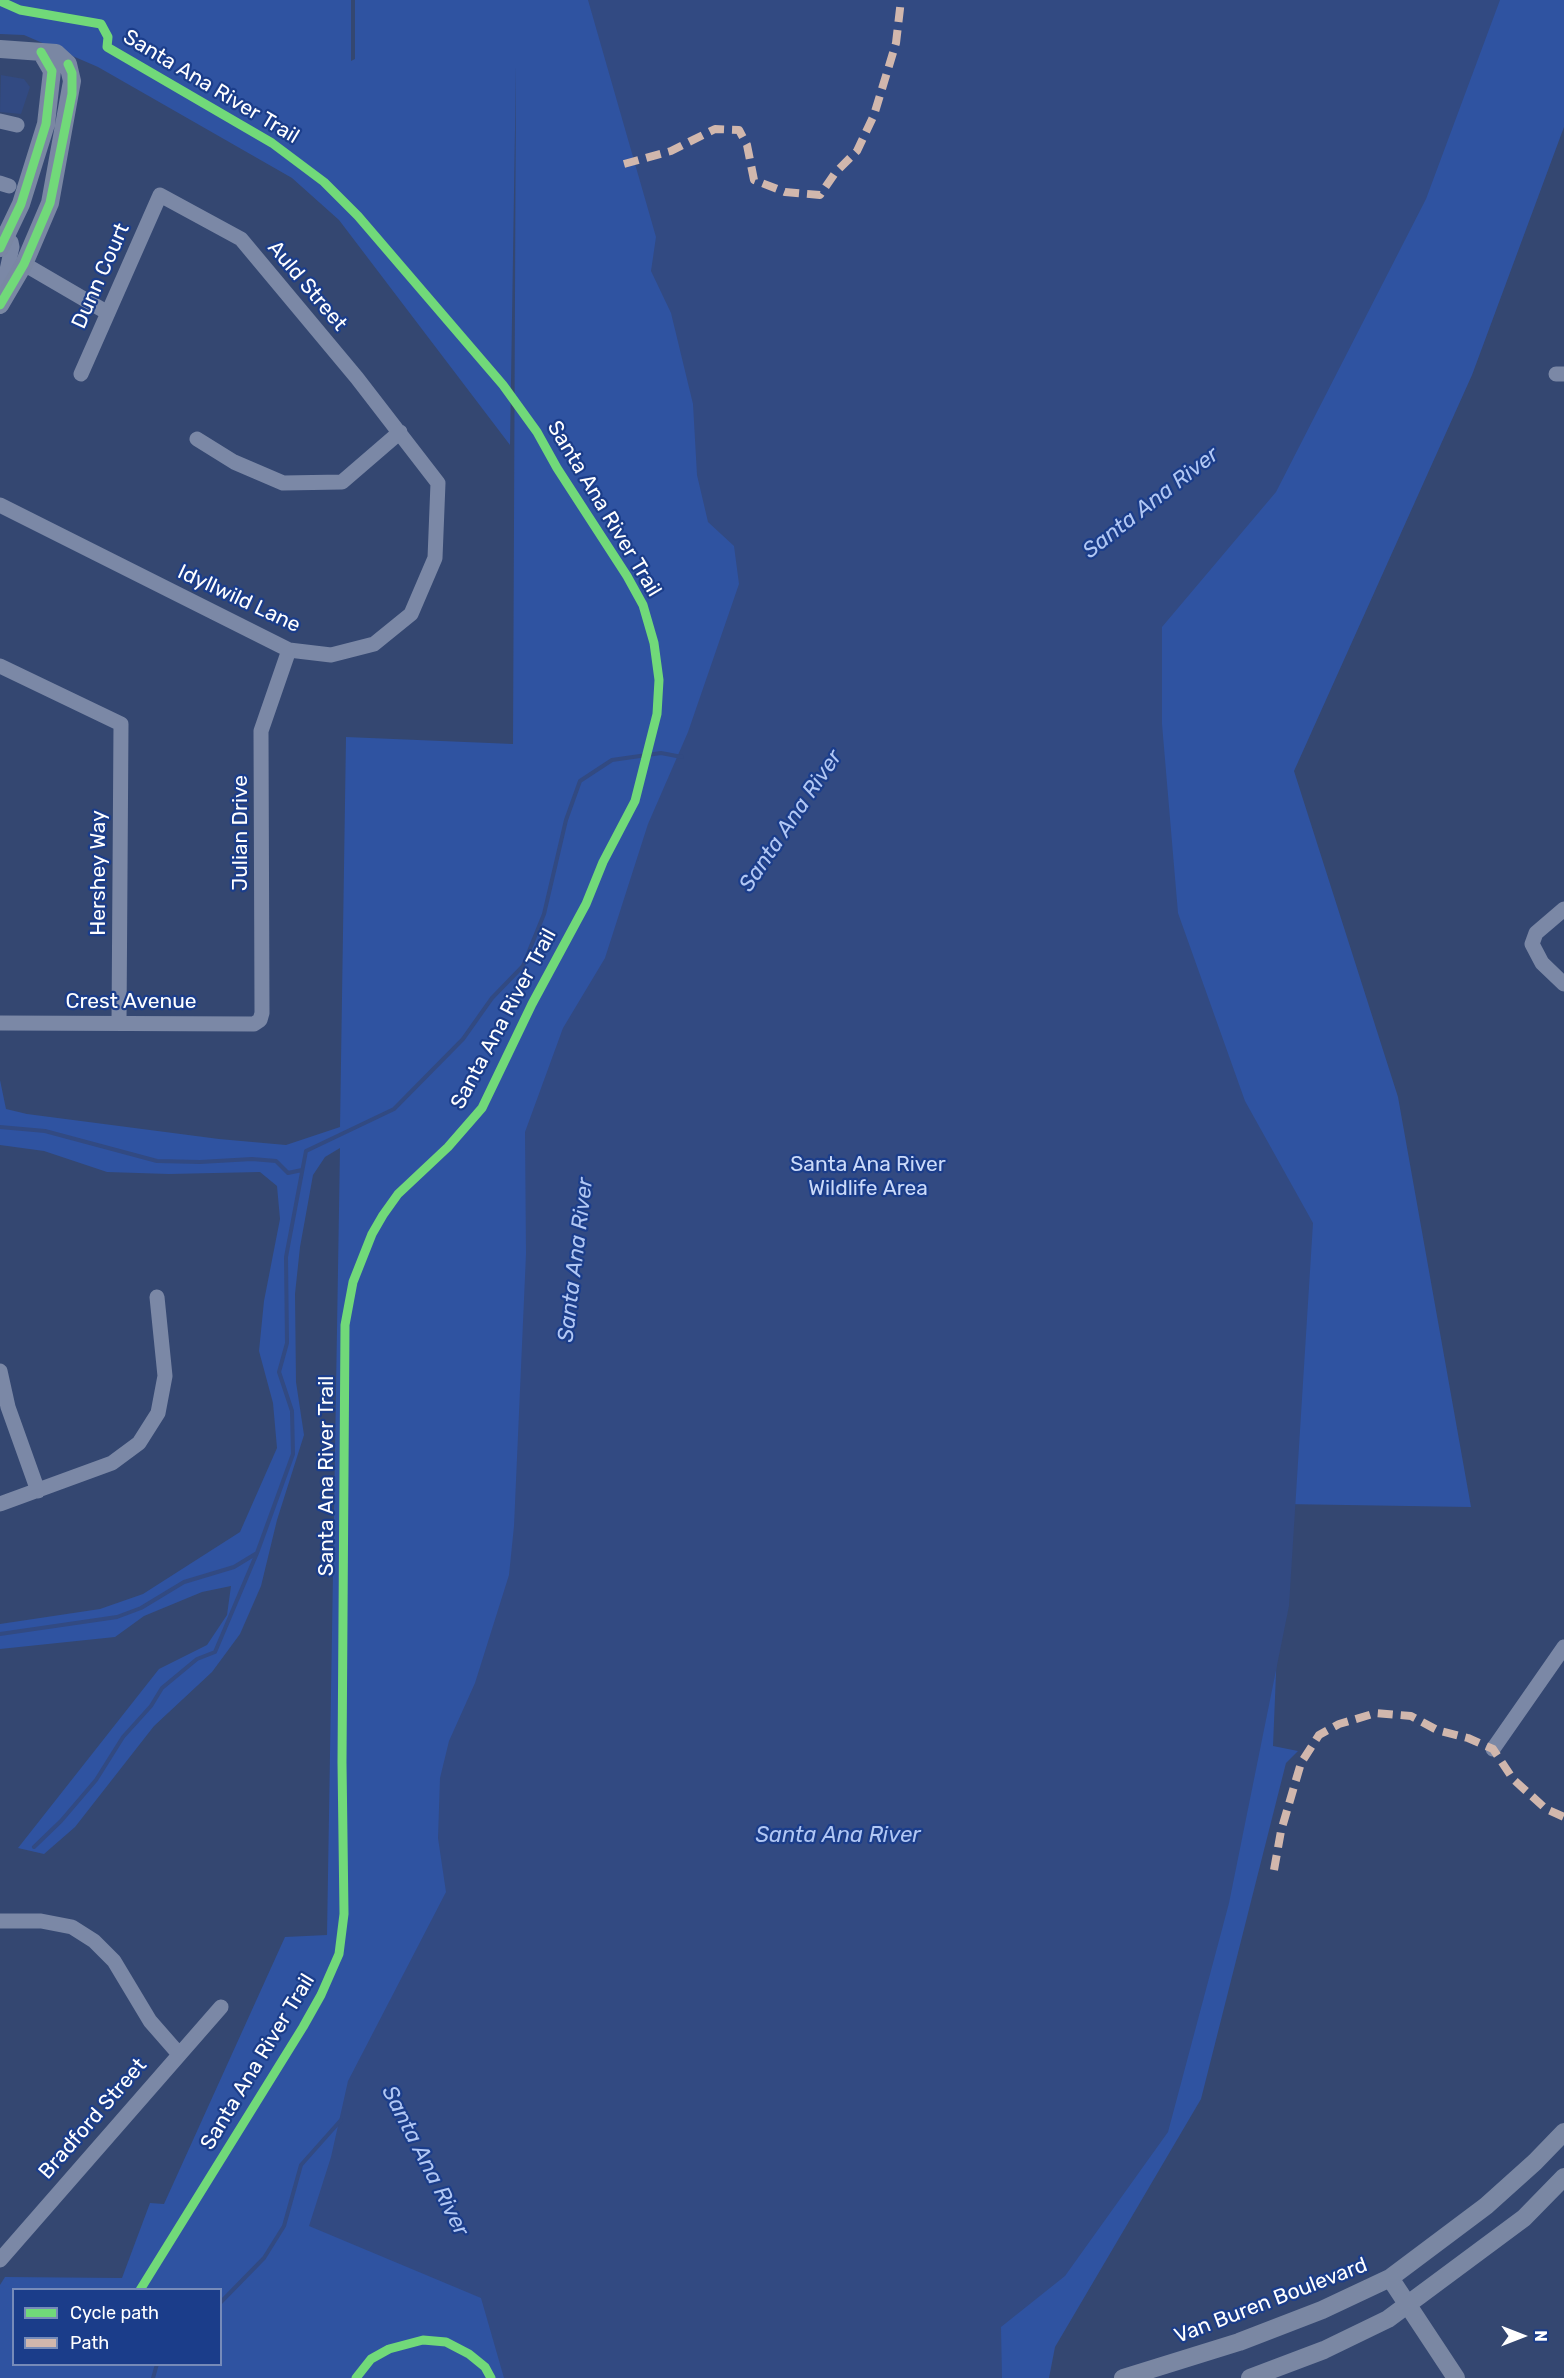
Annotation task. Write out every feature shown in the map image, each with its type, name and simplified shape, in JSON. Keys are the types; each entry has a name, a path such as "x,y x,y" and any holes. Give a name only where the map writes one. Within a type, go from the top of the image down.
{"main road":[{"path":"0,49 57,53 68,64 72,73 72,94 50,203 24,264 0,304"},
{"path":"2,239 21,204 46,124 52,72 41,52"},
{"name":"Van Buren Boulevard","path":"1123,2378 1239,2342 1322,2310 1390,2278 1486,2206 1540,2158 1564,2132"},
{"path":"1250,2378 1331,2347 1388,2319 1524,2218 1564,2177"},
{"path":"1390,2278 1456,2378"}],"street":[{"path":"0,121 17,125"},
{"name":"Dunn Court","path":"81,374 160,195"},
{"name":"Auld Street","path":"160,195 241,239 400,432"},
{"path":"0,304 2,286 12,254 11,242 2,239"},
{"path":"24,264 108,312"},
{"path":"197,439 234,462 283,483 342,482 400,432"},
{"name":"Idyllwild Lane","path":"0,505 289,650 331,655 374,644 411,614 435,558 438,483 400,432"},
{"name":"Julian Drive","path":"260,1020 262,1013 261,731 289,650"},
{"name":"Hershey Way","path":"0,666 120,724 119,1023"},
{"path":"1564,909 1536,933 1532,944 1542,963 1564,984"},
{"name":"Crest Avenue","path":"0,1023 254,1024 260,1020"},
{"path":"0,1504 112,1463 139,1443 158,1413 165,1376 157,1297"},
{"path":"0,1371 8,1407 38,1491"},
{"path":"1493,1749 1564,1647"},
{"path":"0,1921 41,1921 72,1927 94,1941 114,1961 150,2021 178,2053"},
{"name":"Bradford Street","path":"0,2260 178,2053 221,2007"}],"green space":[{"name":"Santa Ana River","path":"0,0 351,0 351,61 355,59 355,0 1564,0 1564,127 1472,375 1294,771 1398,1097 1471,1507 1283,1504 1273,1746 1298,1751 1286,1763 1201,2099 1055,2347 1049,2378 0,2378 0,2285 5,2277 122,2278 150,2203 164,2204 285,1937 327,1935 340,1148 325,1157 313,1175 300,1247 295,1294 296,1382 304,1435 277,1520 261,1586 240,1634 212,1672 154,1726 75,1827 44,1854 18,1848 159,1669 207,1645 227,1615 231,1586 202,1592 144,1616 115,1637 0,1649 0,1624 100,1609 143,1594 240,1532 277,1448 273,1403 259,1351 264,1301 280,1219 277,1186 260,1172 169,1174 107,1172 44,1151 0,1145 0,1080 6,1109 27,1114 219,1139 286,1145 340,1127 346,737 513,744 516,66 510,445 339,220 292,178 98,67 24,35 0,34"}],"water":[{"name":"Santa Ana River","path":"588,0 1500,0 1426,199 1276,492 1162,627 1162,724 1178,913 1245,1101 1313,1223 1289,1606 1229,1903 1168,2132 1065,2276 1001,2327 1002,2378 504,2378 481,2298 309,2226 331,2157 348,2081 446,1892 438,1838 440,1778 449,1741 475,1683 509,1575 514,1526 526,1254 525,1132 563,1028 605,958 648,824 688,732 739,584 734,546 708,522 697,475 693,404 671,313 651,271 656,237"},
{"path":"1,75 24,79 30,87 21,114 0,112"}],"waterway":[{"path":"0,1634 117,1617 141,1608 184,1582 234,1567 257,1553 293,1454 292,1411 279,1372 287,1343 286,1257 306,1151 394,1109 463,1039 492,998 523,966 544,914 566,820 580,781 612,760 661,753 682,757"},
{"path":"0,1127 45,1131 157,1161 200,1162 252,1159 276,1161 288,1173 302,1170"},
{"path":"34,1847 61,1821 96,1780 123,1737 151,1706 162,1688 197,1659 215,1652 257,1553"},
{"path":"222,2301 264,2258 284,2226 301,2165 341,2120"},
{"path":"153,2378 156,2366"}],"marked path":[{"path":"624,164 671,151 715,129 739,130 747,145 754,180 785,192 820,195 835,173 857,151 874,115 896,43 901,0"},
{"path":"1274,1870 1281,1831 1301,1763 1319,1735 1339,1724 1376,1713 1411,1716 1437,1730 1468,1738 1493,1749 1513,1779 1546,1809 1564,1817"}],"cycle path":[{"name":"Santa Ana River Trail","path":"0,1 20,10 101,24 108,37 107,47 272,143 324,182 358,216 503,385 537,432 643,605 654,643 659,680 657,714 635,801 603,862 586,904 532,1004 482,1108 448,1147 398,1194 372,1234 353,1282 345,1325 342,1762 344,1914 339,1954 321,1995 303,2027 141,2288"},
{"path":"0,248 21,204 46,124 52,71 41,52"},
{"path":"0,305 24,264 50,203 72,94 72,73 68,64"},
{"path":"356,2378 371,2359 389,2349 423,2340 446,2342 469,2354 485,2367 491,2378"}],"park label":[{"name":"Santa Ana River Wildlife Area","path":"868,1177"}]}
